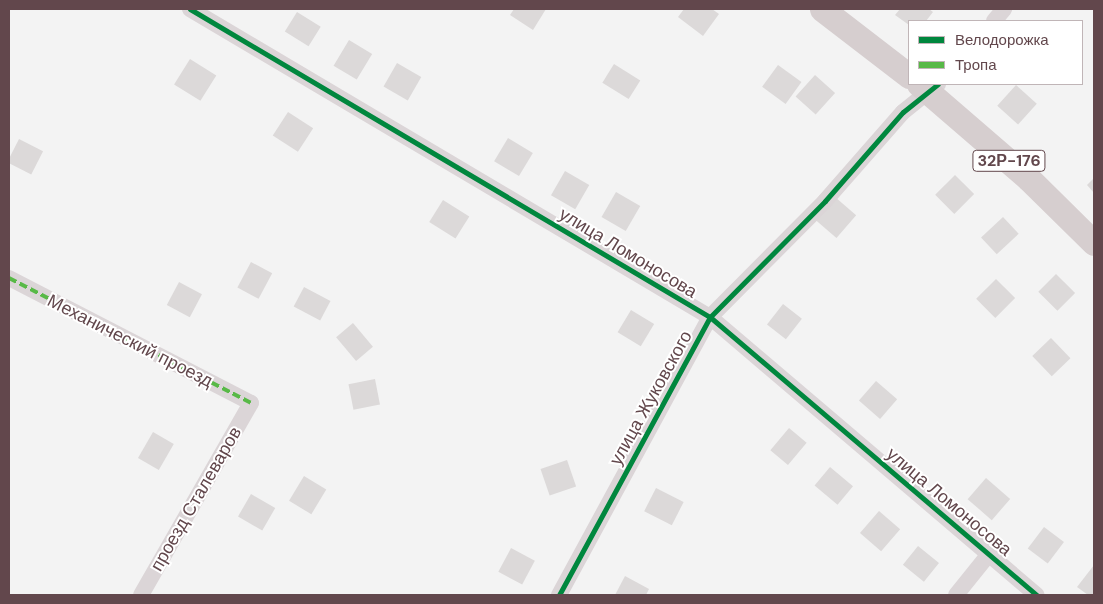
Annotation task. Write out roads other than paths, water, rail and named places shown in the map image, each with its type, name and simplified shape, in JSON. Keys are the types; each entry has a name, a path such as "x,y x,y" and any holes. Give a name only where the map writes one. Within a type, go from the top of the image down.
{"main road":[{"path":"822,9 908,75"},
{"name":"32Р-176","path":"929,87 1030,178 1094,243"}],"street":[{"name":"улица Ломоносова","path":"190,9 710,318 1037,595"},
{"path":"995,20 1004,9"},
{"name":"улица Жуковского","path":"559,595 710,318 825,201 903,112 929,87"},
{"name":"Механический проезд","path":"9,278 251,403"},
{"name":"проезд Сталеваров","path":"141,595 251,403"},
{"path":"956,595 988,554"}]}
